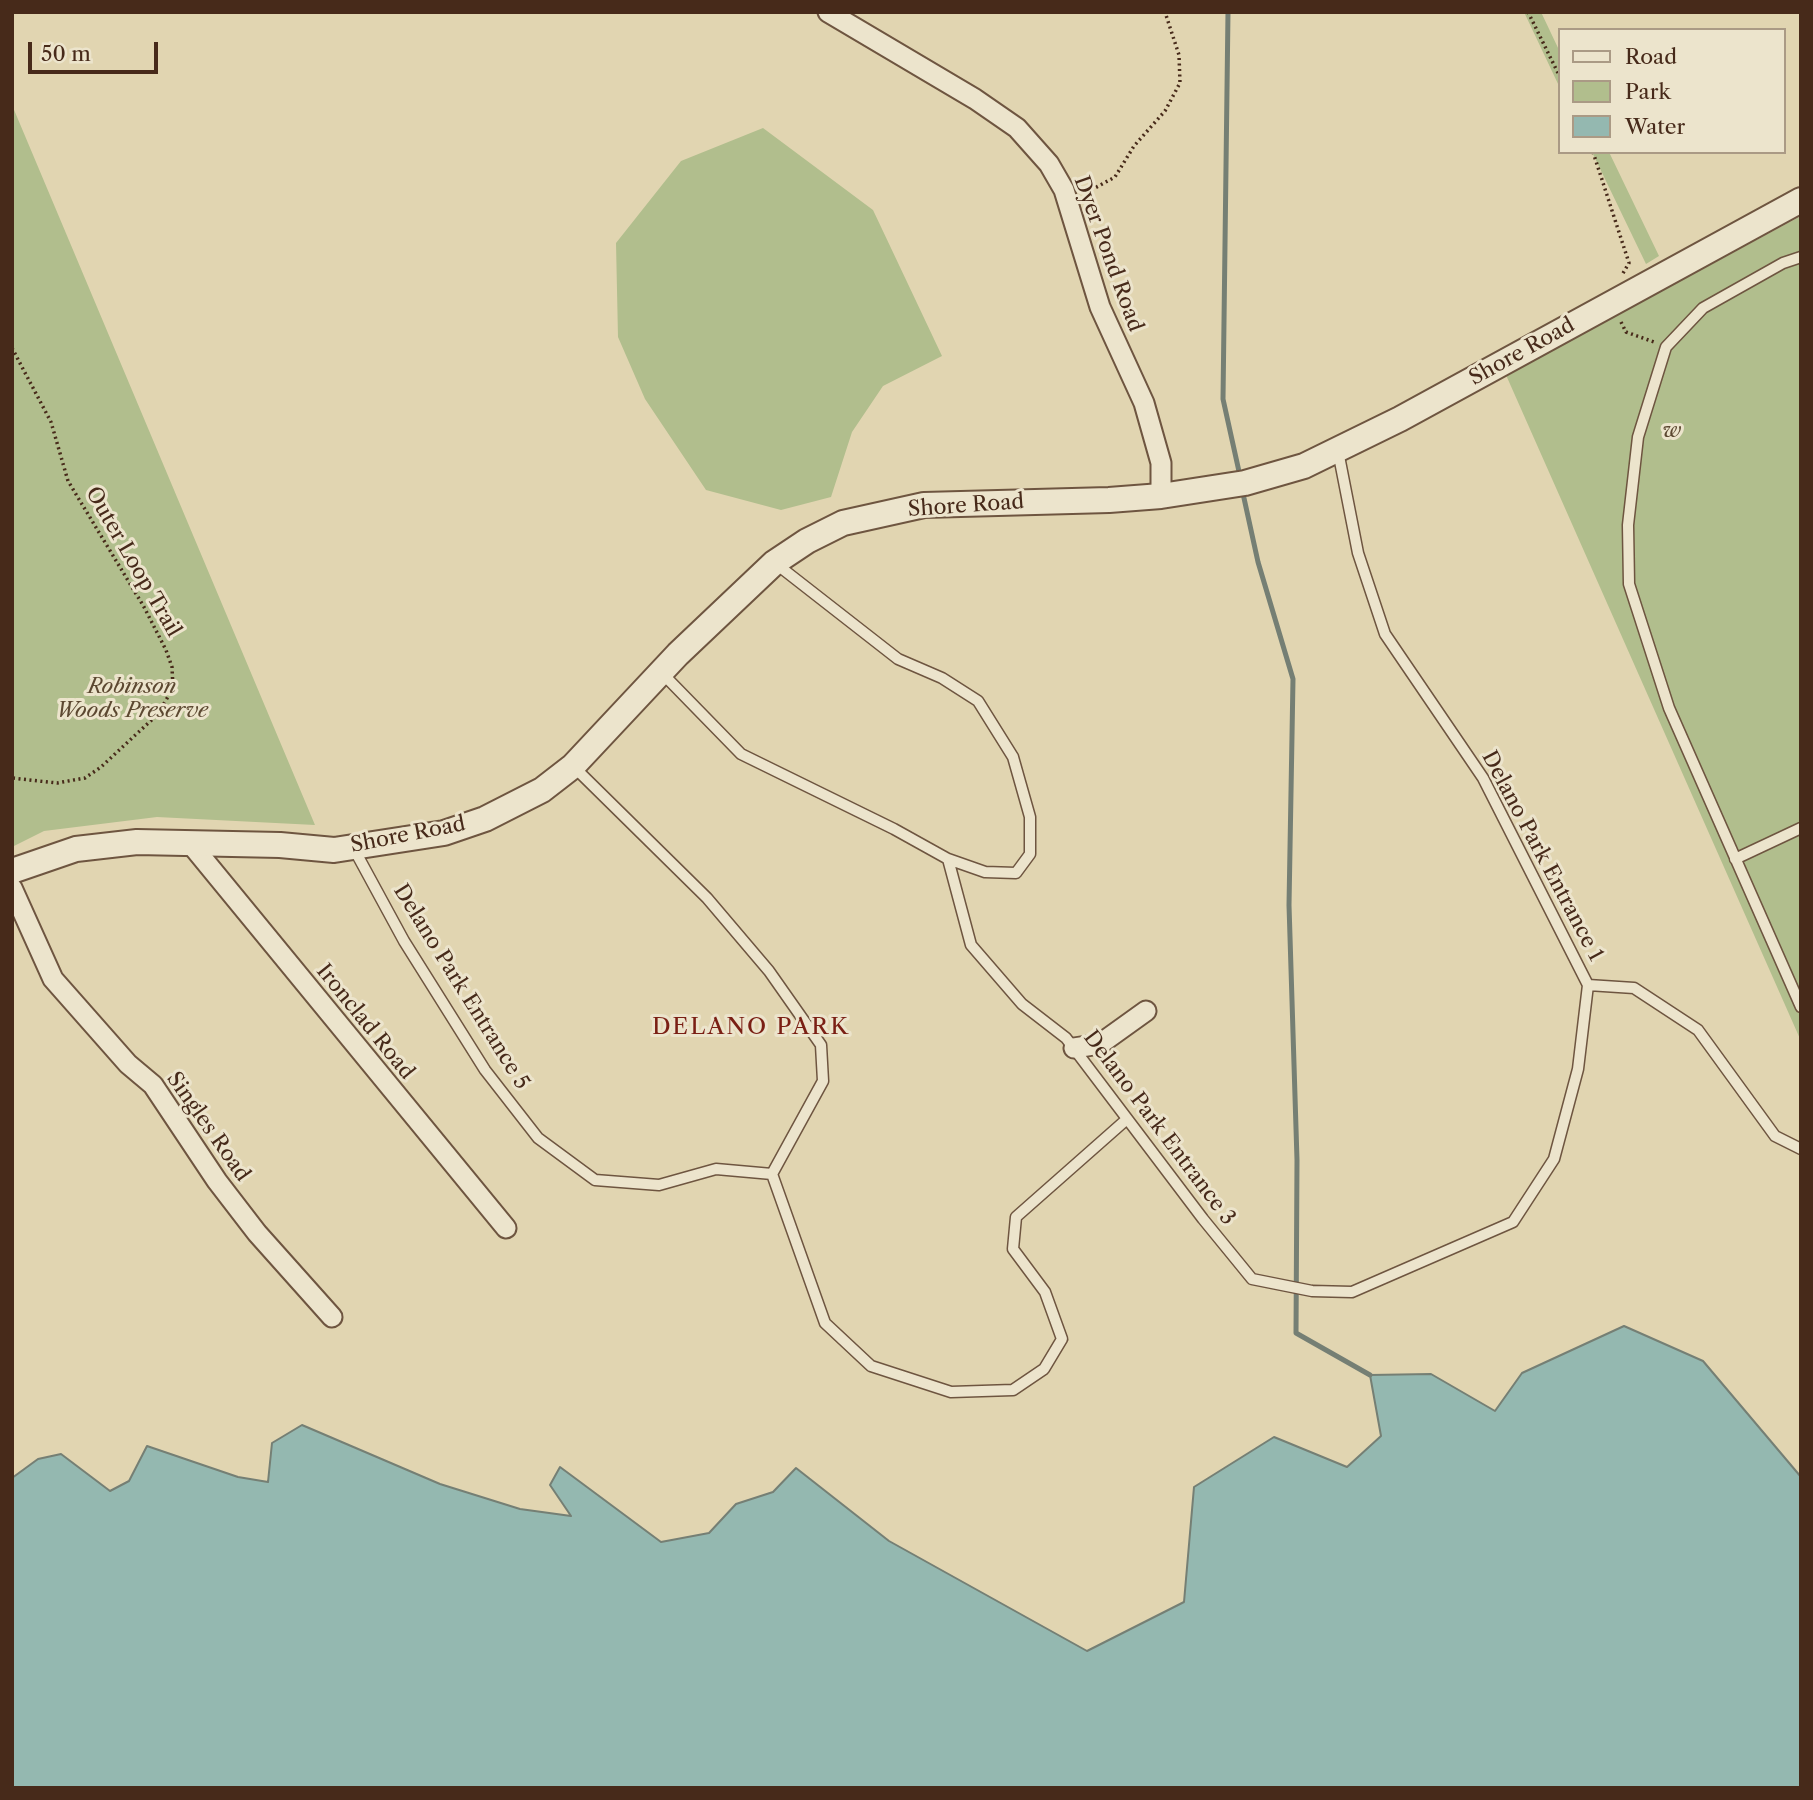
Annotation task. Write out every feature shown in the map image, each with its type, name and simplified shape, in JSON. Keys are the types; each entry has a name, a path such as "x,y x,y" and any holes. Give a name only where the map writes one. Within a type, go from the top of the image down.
{"street":[{"name":"Dyer Pond Road","path":"828,12 975,99 1017,128 1049,164 1064,190 1100,307 1144,403 1161,463 1161,496"},
{"name":"Shore Road","path":"12,871 76,849 137,842 280,845 334,850 444,833 485,819 541,790 572,766 661,672 774,563 807,541 843,523 923,505 1161,496 1245,482 1304,466 1801,200"},
{"name":"Ironclad Road","path":"190,843 385,1084 506,1228"},
{"name":"Singles Road","path":"12,888 53,979 128,1064 153,1085 225,1192 257,1233 332,1317"},
{"path":"1074,1048 1100,1044 1146,1011"}],"lane":[{"path":"1801,257 1783,262 1703,308 1666,347 1638,437 1628,525 1629,584 1669,708 1801,1007"},
{"name":"Delano Park Entrance 1","path":"1338,450 1358,553 1385,634 1483,778 1588,985 1634,988 1698,1030 1775,1136 1801,1149"},
{"path":"661,672 741,754 894,829 948,859 985,872 1016,873 1030,854 1030,817 1013,757 978,701 942,678 898,659 774,563"},
{"path":"572,766 707,898 769,971 821,1045 823,1080 772,1174 825,1323 872,1366 951,1392 1013,1390 1044,1369 1062,1339 1045,1292 1013,1249 1016,1217 1128,1119"},
{"path":"1735,859 1801,828"},
{"name":"Delano Park Entrance 5","path":"352,846 404,941 485,1070 538,1138 595,1180 659,1185 716,1168 772,1174"},
{"name":"Delano Park Entrance 3","path":"948,859 971,945 1023,1004 1066,1038 1252,1279 1312,1291 1352,1292 1513,1222 1554,1159 1578,1069 1588,985"}],"path":[{"path":"1064,190 1093,189 1115,177 1134,146 1165,111 1180,83 1179,55 1166,12"},
{"path":"1528,12 1558,73"},
{"path":"1594,154 1629,263 1614,285"},
{"path":"1616,315 1626,332 1666,347"},
{"name":"Outer Loop Trail","path":"12,348 51,422 68,481 144,607 166,650 172,667 173,688 158,714 102,767 85,778 57,783 12,778"}],"green space":[{"path":"1524,12 1541,12 1558,48 1558,84"},
{"name":"Robinson Woods Preserve","path":"12,105 315,825 157,817 44,831 12,847"},
{"path":"763,128 873,210 942,356 883,386 852,432 831,497 781,510 706,490 645,399 618,337 616,243 681,161"},
{"path":"1593,154 1610,154 1659,256 1646,264"},
{"name":"w","path":"1801,216 1801,1041 1506,375"}],"water":[{"path":"1624,1326 1703,1361 1801,1477 1801,1788 12,1788 12,1478 38,1459 61,1454 110,1491 129,1481 147,1446 238,1477 268,1482 272,1443 302,1425 440,1484 520,1509 571,1516 550,1485 560,1467 661,1542 709,1533 736,1504 773,1492 796,1468 889,1541 1087,1651 1184,1602 1194,1487 1274,1437 1347,1467 1381,1436 1370,1375 1431,1374 1495,1411 1522,1373"}],"waterway":[{"path":"1228,12 1223,399 1240,476"},
{"path":"1242,489 1258,562 1293,679 1289,905 1297,1160 1296,1333 1370,1375"}],"district":[{"name":"DELANO PARK","path":"751,1027"}]}
